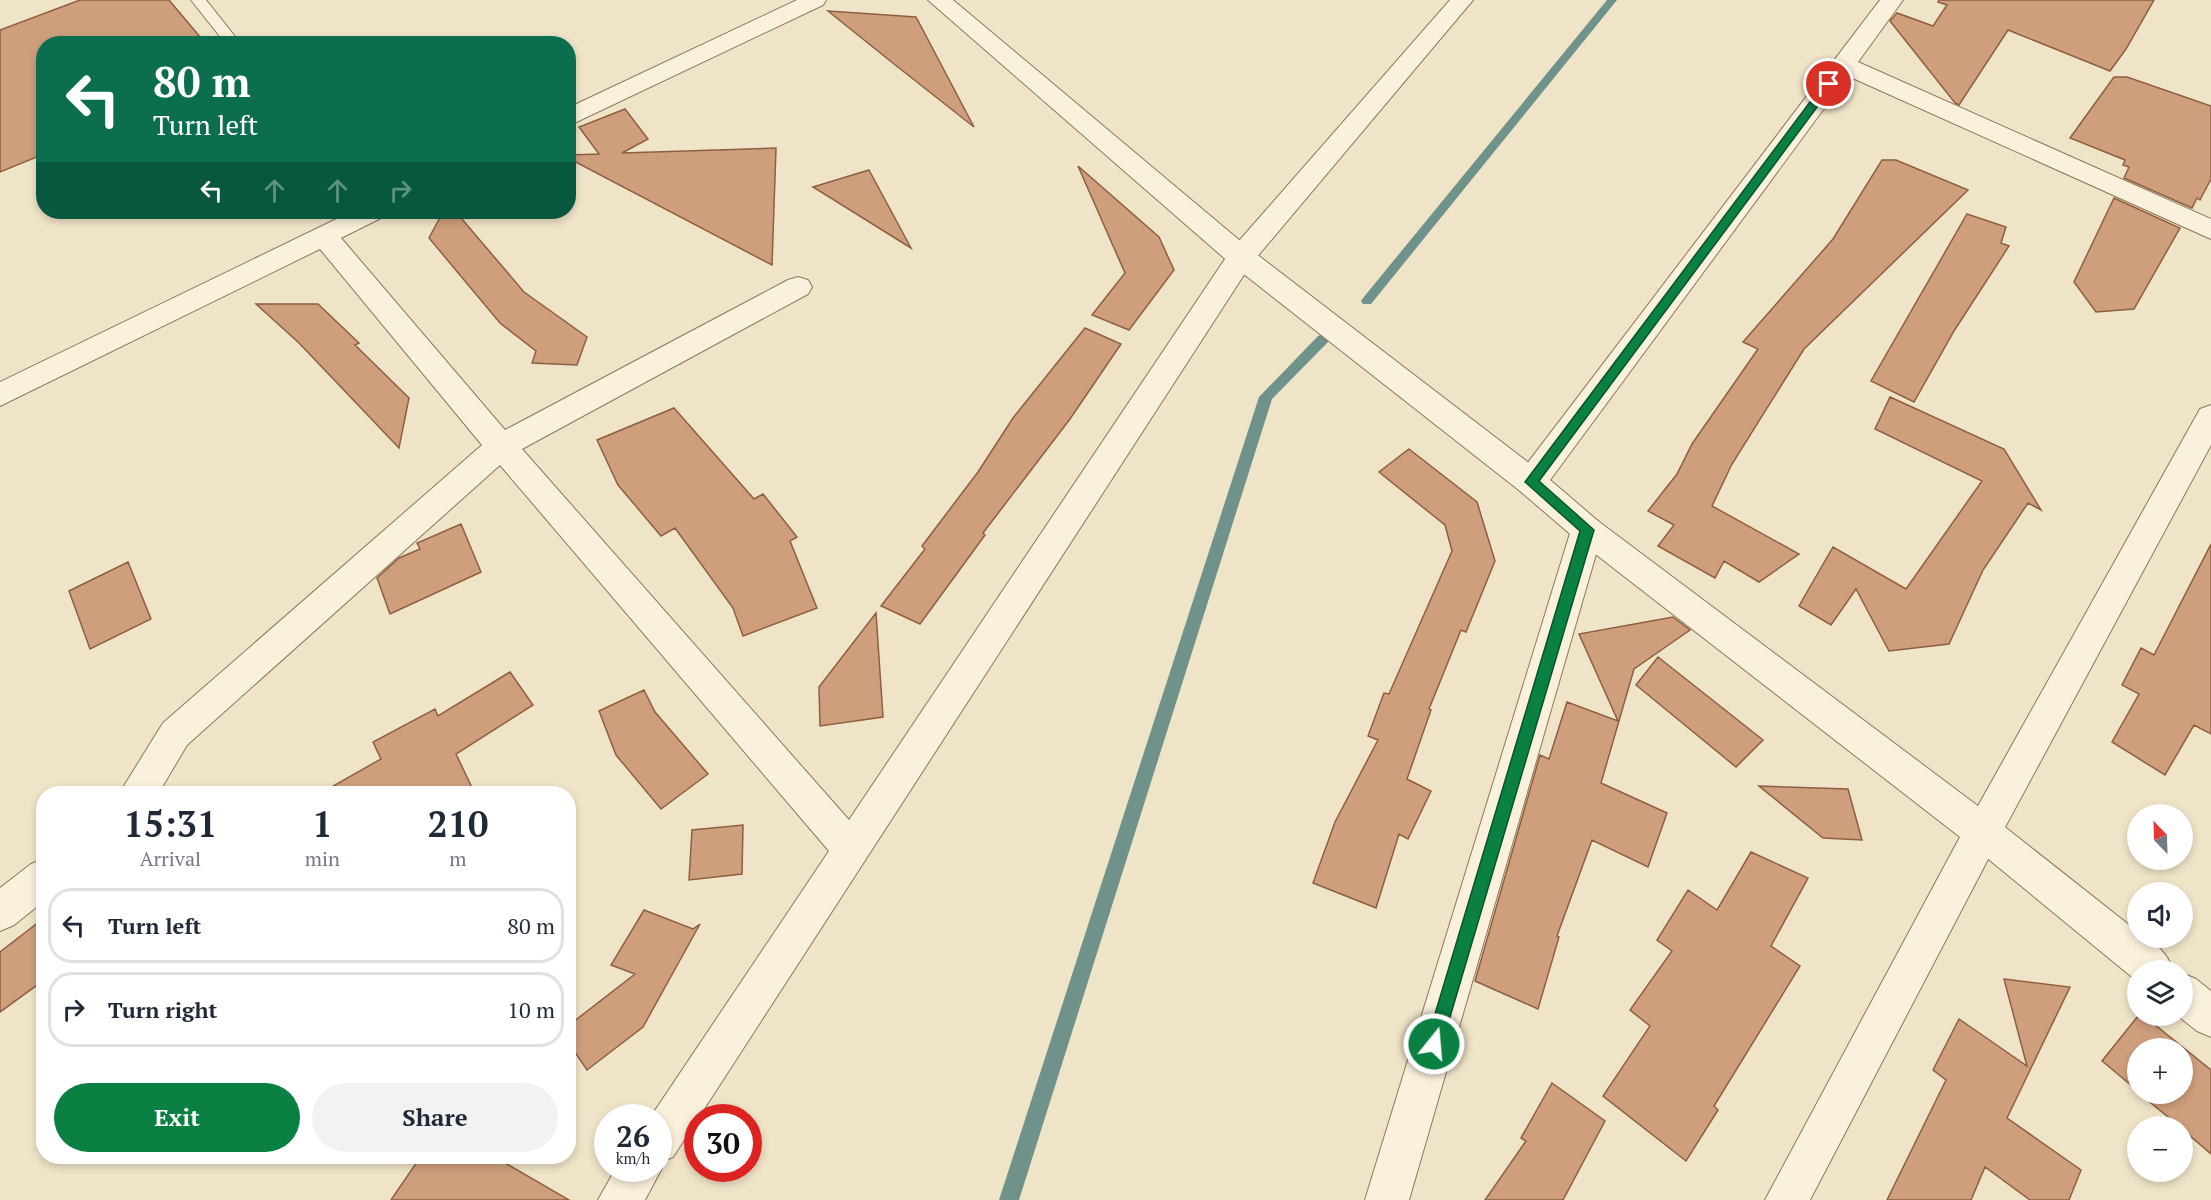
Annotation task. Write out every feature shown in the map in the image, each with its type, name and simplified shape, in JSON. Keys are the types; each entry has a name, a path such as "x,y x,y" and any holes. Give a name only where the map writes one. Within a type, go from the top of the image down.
{"street":[{"path":"576,114 815,0"},
{"path":"939,0 1241,257 1531,482 1587,530 1983,832 2142,960"},
{"path":"672,1121 1241,257 1462,0"},
{"path":"1531,482 1892,0"},
{"path":"1843,65 2211,230"},
{"path":"0,395 356,219"},
{"path":"322,235 501,446 851,849"},
{"path":"142,786 175,734 501,446 798,287"},
{"path":"1787,1200 1983,832 2211,417"},
{"path":"1387,1200 1587,530"},
{"path":"0,912 36,883"},
{"path":"2193,1002 2211,1017"},
{"path":"620,1200 632,1182"}],"lane":[{"path":"198,0 227,36"}],"building":[{"path":"80,0 169,0 199,36 36,36 36,157 0,172 0,30"},
{"path":"1939,0 2154,0 2126,49 2110,71 2008,30 1959,105 1955,103 1890,21 1897,13 1933,26 1947,5 1938,2"},
{"path":"828,11 916,17 974,127 894,64"},
{"path":"2114,77 2127,77 2211,106 2211,179 2200,200 2197,198 2192,208 2124,178 2129,167 2123,165 2125,160 2070,138"},
{"path":"625,109 648,139 622,153 776,148 772,265 576,162 576,155 599,154 579,127"},
{"path":"1882,160 1896,160 1968,190 1804,349 1732,464 1712,506 1799,554 1759,582 1724,561 1715,578 1658,546 1674,525 1648,511 1677,474 1692,444 1758,349 1743,342 1833,239"},
{"path":"1078,166 1159,237 1174,270 1129,330 1092,315 1125,273"},
{"path":"869,170 911,248 813,187"},
{"path":"2114,198 2180,228 2134,309 2096,312 2074,282"},
{"path":"1967,214 2006,227 2001,243 2009,246 1954,331 1914,402 1871,381"},
{"path":"439,219 462,219 524,292 587,337 577,365 532,363 536,351 500,323 429,238"},
{"path":"256,304 318,304 359,343 355,345 409,398 399,448 299,343"},
{"path":"1085,328 1121,344 1070,419 983,533 985,535 920,624 881,606 925,549 922,546 978,472 1013,418"},
{"path":"1890,397 2004,449 2041,510 2028,503 1983,570 1949,644 1889,651 1856,589 1831,625 1799,606 1833,547 1906,589 1982,481 1875,429"},
{"path":"674,408 754,499 763,494 797,537 790,541 817,608 743,636 733,608 675,528 661,536 618,485 597,440"},
{"path":"1409,449 1477,502 1495,561 1466,632 1461,630 1429,709 1431,710 1407,779 1431,791 1408,839 1399,834 1376,908 1313,883 1335,822 1378,740 1368,736 1384,693 1389,694 1452,551 1445,525 1379,472"},
{"path":"461,524 481,572 390,614 377,578 399,558 420,549 417,543"},
{"path":"2211,544 2211,734 2194,725 2165,775 2112,742 2139,694 2122,685 2141,648 2154,655"},
{"path":"128,562 151,619 90,649 69,591"},
{"path":"876,613 883,717 820,726 819,687"},
{"path":"1673,617 1690,630 1634,669 1601,783 1667,813 1648,867 1592,840 1557,936 1559,937 1538,1009 1475,981 1540,755 1549,759 1567,702 1618,721 1579,634"},
{"path":"1658,657 1763,740 1736,767 1636,685"},
{"path":"510,672 533,705 456,754 471,786 333,786 381,759 373,742 435,709 438,716"},
{"path":"644,690 655,712 708,774 661,809 616,755 599,711"},
{"path":"1759,786 1848,789 1862,840 1823,838"},
{"path":"743,825 742,874 689,880 692,830"},
{"path":"1751,852 1808,878 1771,946 1800,966 1714,1106 1718,1110 1686,1161 1603,1096 1650,1026 1630,1010 1672,951 1657,940 1688,890 1717,910"},
{"path":"644,910 693,929 700,924 643,1027 587,1070 576,1054 576,1020 635,974 611,965"},
{"path":"36,924 36,986 0,1012 0,952"},
{"path":"2004,979 2070,987 2007,1118 2081,1170 2069,1200 2030,1200 1985,1167 1971,1200 1887,1200 1946,1080 1933,1070 1959,1019 2027,1066"},
{"path":"2130,1026 2156,1026 2171,1038 2127,1038 2127,1082 2102,1061"},
{"path":"2193,1055 2211,1070 2211,1154 2193,1138 2193,1116 2167,1116 2152,1104 2193,1104"},
{"path":"1552,1083 1605,1121 1563,1200 1485,1200 1526,1141 1521,1138"},
{"path":"416,1164 507,1164 569,1200 391,1200"}],"waterway":[{"path":"1367,301 1612,0"},
{"path":"1009,1200 1266,397 1323,339"}],"route":[{"path":"1434,1044 1587,530 1531,482 1829,84"}]}
